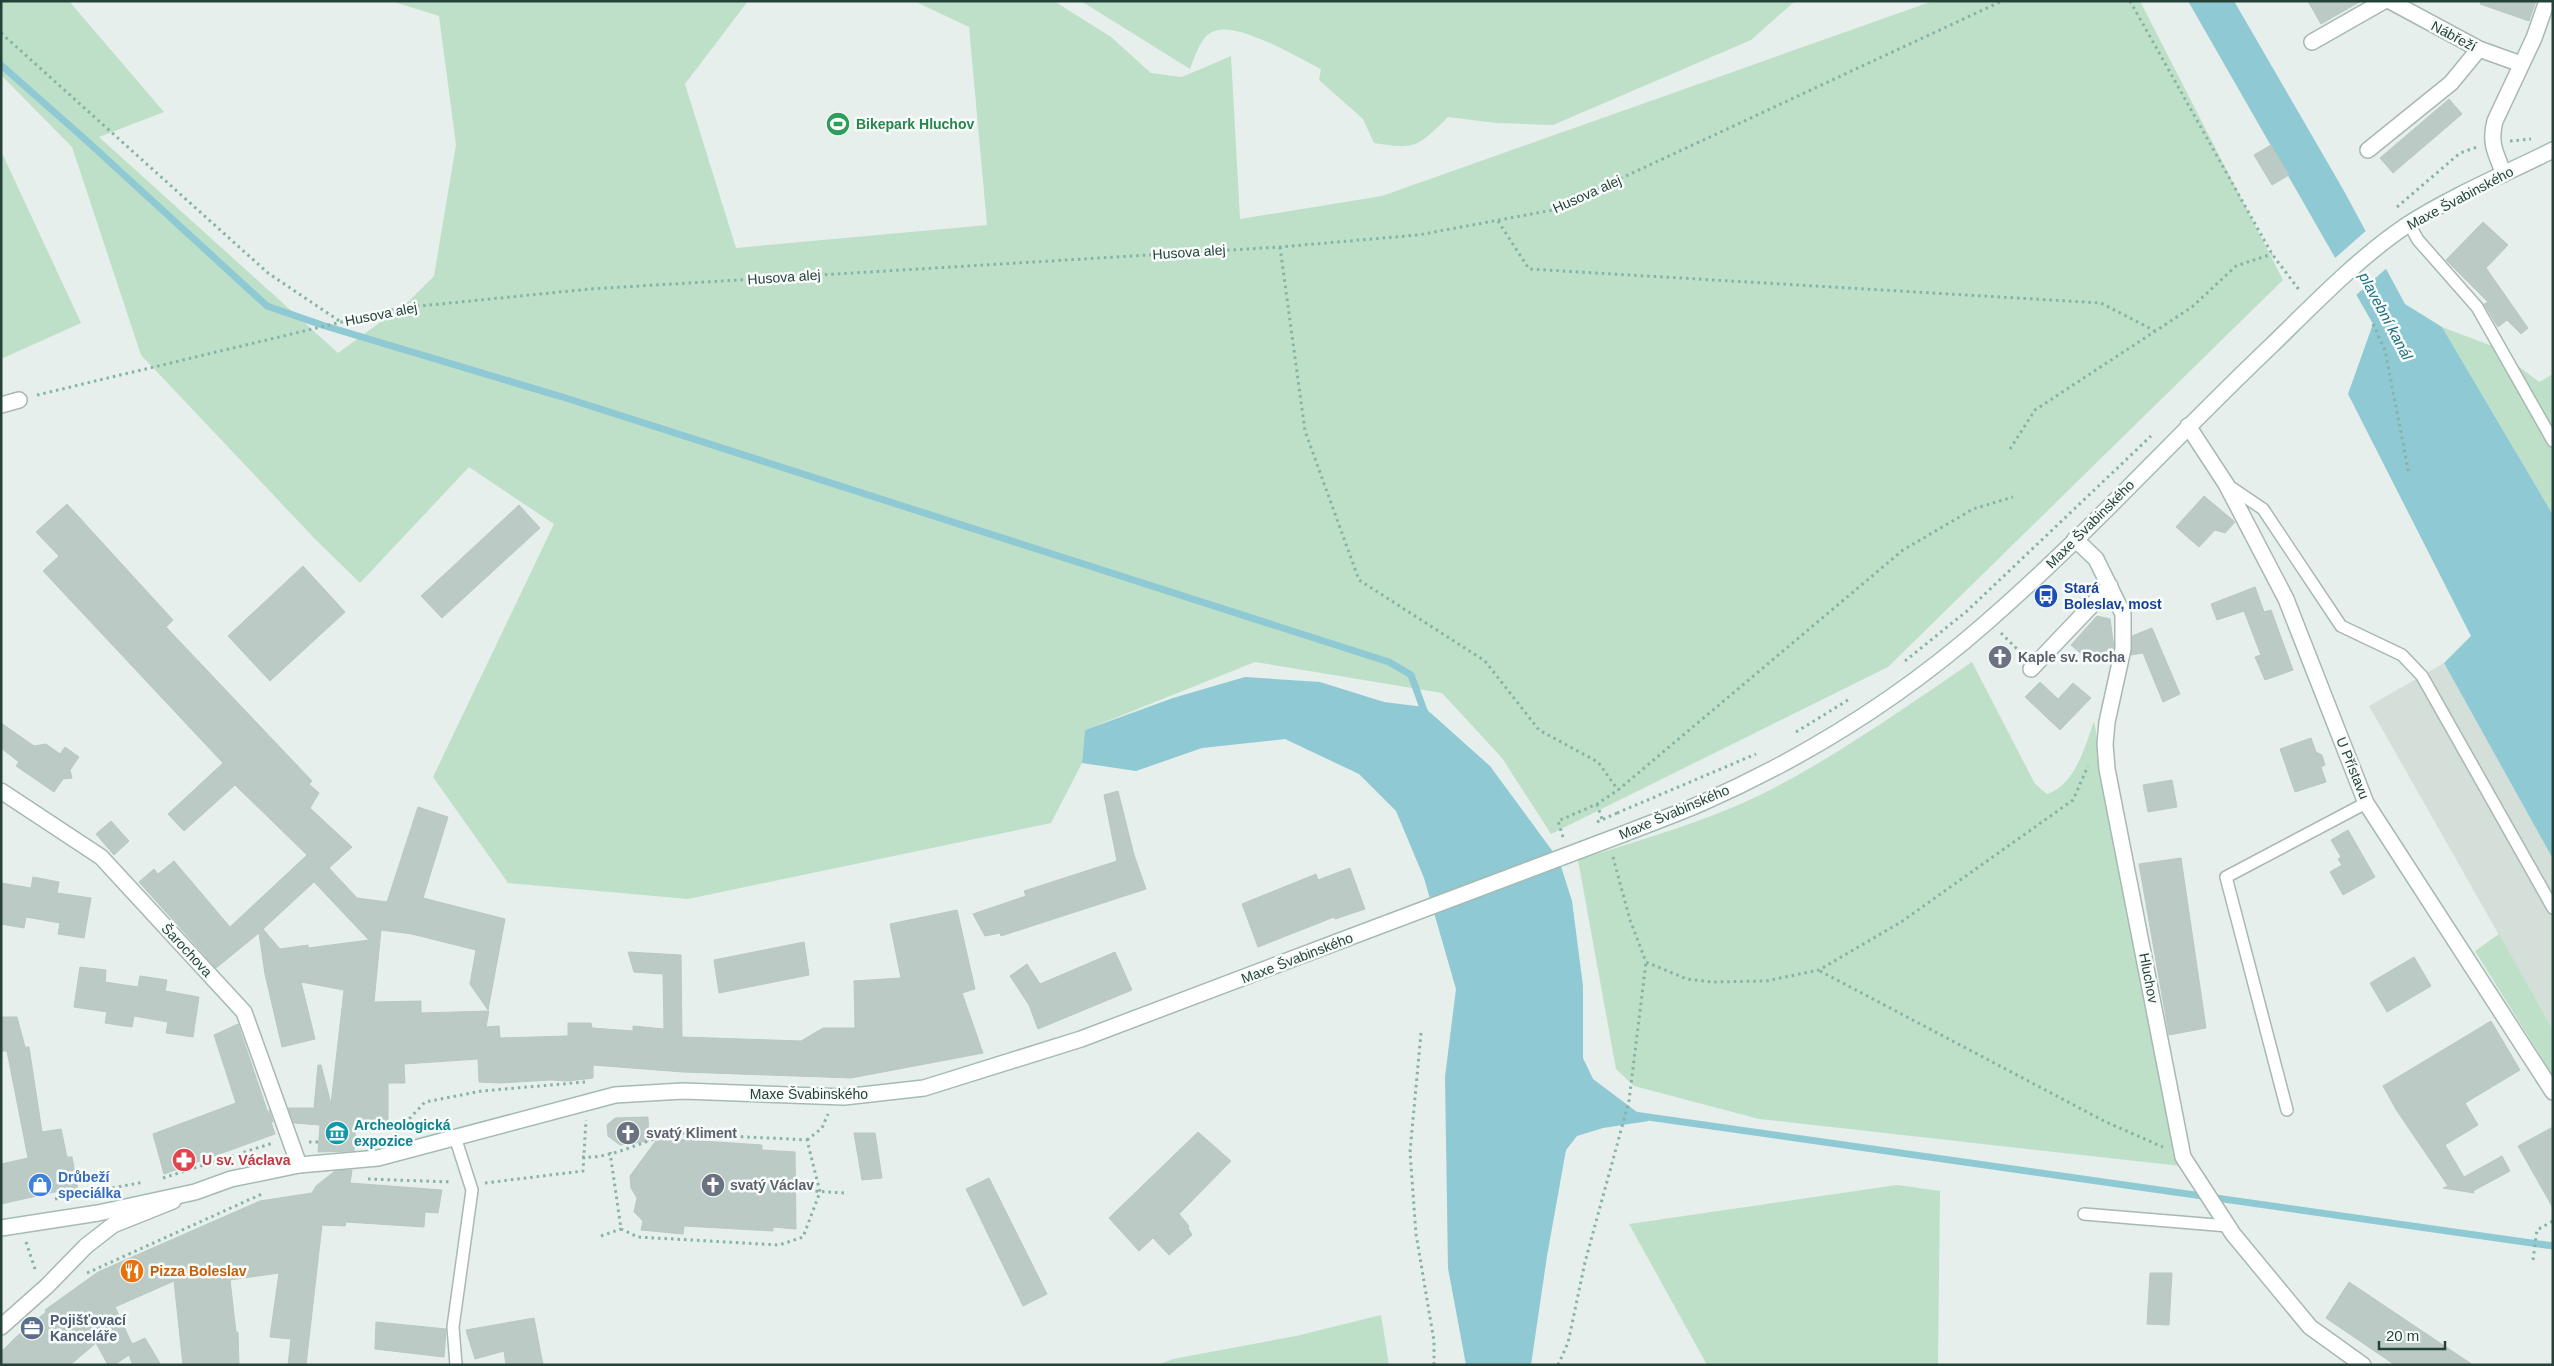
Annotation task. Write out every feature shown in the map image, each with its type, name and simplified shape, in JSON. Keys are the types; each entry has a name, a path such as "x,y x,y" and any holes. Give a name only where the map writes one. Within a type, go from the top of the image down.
{"street":[{"path":"2312,42 2384,1"},
{"name":"Nábřeží","path":"2390,1 2479,50 2521,64"},
{"path":"2504,174 2492,142 2495,121 2534,38 2547,1"},
{"path":"2368,150 2451,83 2479,50"},
{"name":"Maxe Švabinského","path":"299,1165 378,1158 615,1095 683,1091 844,1096 924,1088 1081,1039 1700,804 1785,761 1878,706 1986,623 2075,539 2188,426 2321,298 2394,234 2409,224 2553,150"},
{"path":"1,405 19,400"},
{"name":"U Přístavu","path":"2188,426 2226,484 2286,599 2366,802 2553,1092"},
{"name":"Hluchov","path":"2075,539 2096,559 2123,614 2123,649 2107,722 2105,744 2107,769 2184,1157 2228,1226 2310,1327 2363,1365"},
{"path":"2032,669 2110,586"},
{"name":"Šarochova","path":"1,791 100,857 244,1012 299,1165"},
{"path":"1,1327 47,1286 86,1246 113,1225 231,1179 299,1165"},
{"path":"1,1228 98,1214 195,1192"}],"lane":[{"path":"2409,224 2418,240 2477,307 2553,441"},
{"path":"2226,484 2263,509 2341,626 2402,655 2422,676 2553,908"},
{"path":"2287,1110 2226,877 2366,802"},
{"path":"455,1137 472,1190 453,1327 456,1365"},
{"path":"2084,1214 2228,1226"}],"path":[{"name":"Husova alej","path":"19,400 400,308 590,289 1280,246 1418,235 1553,210 2002,1"},
{"path":"2130,1 2272,254 2285,274 2300,291 2293,298"},
{"path":"1,33 268,273 342,322"},
{"path":"2392,212 2460,153 2492,142 2533,139"},
{"path":"1498,221 1529,269 2101,303 2156,331"},
{"path":"1280,246 1305,431 1359,580 1484,661 1539,730 1598,762 1618,790"},
{"path":"2010,449 2035,410 2192,307 2236,266 2272,254"},
{"path":"2373,324 2385,350 2409,474"},
{"path":"1900,665 1968,611 2157,430"},
{"path":"1563,836 1558,821 1597,804 1618,790 1904,550 1973,509 2013,497"},
{"path":"1998,631 2015,645"},
{"path":"1793,734 1856,696"},
{"path":"1617,813 1760,752"},
{"path":"1646,962 1687,980 1713,982 1766,981 1819,970 1901,922 2073,800 2088,765"},
{"path":"1597,804 1605,831"},
{"path":"1558,1365 1568,1343 1585,1262 1615,1146 1629,1101 1646,962 1630,920 1610,848"},
{"path":"1819,970 2106,1122 2184,1157"},
{"path":"1421,1033 1410,1152 1416,1234 1434,1341 1434,1365"},
{"path":"394,1137 425,1102 482,1091 589,1082"},
{"path":"582,1158 591,1158 671,1134 807,1140 822,1128 829,1111 822,1112"},
{"path":"361,1179 483,1183 583,1170 582,1158 586,1120 594,1117"},
{"path":"601,1236 621,1229 638,1238 779,1245 804,1237 820,1192 807,1140"},
{"path":"160,1179 275,1142 319,1142"},
{"path":"610,1152 621,1229"},
{"path":"49,1200 151,1180"},
{"path":"796,1190 845,1193"},
{"path":"85,1275 165,1237 273,1191"},
{"path":"2533,1260 2537,1230 2553,1221"},
{"path":"17,1241 26,1240 34,1269 47,1286"}],"shaded area":[{"path":"2444,663 2553,859 2553,1030 2369,706"}],"green space":[{"path":"1,1 69,1 164,112 99,137 338,353 408,302 434,276 456,145 439,16 391,1 748,1 685,84 736,248 987,225 969,27 914,1 1054,1 1111,37 1151,73 1182,77 1231,56 1240,219 1382,196 1933,1 2140,1 2283,280 1888,667 1551,834 1502,758 1442,693 1255,662 1085,730 1082,763 1051,823 688,899 508,883 433,777 554,524 469,467 360,583 315,539 141,355 72,147 1,75"},
{"path":"1081,1 1795,1 1751,40 1553,125 1496,123 1448,117 1429,135 1416,144 1399,146 1374,143 1363,119 1319,80 1321,69 1266,41 1236,31 1222,29 1212,32 1201,43 1190,69"},
{"path":"1,151 81,323 1,359"},
{"path":"2442,327 2492,346 2539,382 2553,374 2553,515"},
{"path":"1972,662 2035,784 2047,794 2057,789 2072,774 2083,753 2094,721 2169,1130 2181,1166 1759,1119 1634,1086 1616,1069 1578,860 1700,820 1770,790 1848,745"},
{"path":"2499,934 2553,1030 2553,1076 2475,951"},
{"path":"1897,1185 1940,1191 1938,1365 1707,1365 1629,1224"},
{"path":"1381,1315 1389,1365 1157,1365 1173,1359 1296,1336"}],"water":[{"name":"plavební kanál","path":"2188,1 2234,1 2344,191 2405,304 2442,327 2553,515 2553,859 2444,663 2471,636 2348,394 2373,324"},
{"path":"1245,677 1320,682 1384,702 1424,707 1490,766 1559,860 1572,901 1583,986 1583,1058 1593,1079 1649,1121 1603,1128 1577,1136 1566,1150 1547,1256 1531,1365 1466,1365 1448,1268 1445,1077 1456,989 1424,878 1396,811 1359,774 1285,739 1202,748 1136,771 1082,763 1085,730 1173,698"}],"pier":[{"path":"2368,229 2388,267 2355,296 2334,259"}],"building":[{"path":"2308,1 2361,1 2321,24"},
{"path":"2481,1 2536,1 2529,21 2480,4"},
{"path":"2449,99 2462,114 2393,173 2380,158"},
{"path":"2271,145 2289,175 2272,185 2254,155"},
{"path":"2483,222 2508,245 2486,268 2528,328 2521,334 2507,320 2498,327 2484,304 2488,302 2446,260"},
{"path":"2204,496 2235,522 2225,533 2215,530 2199,547 2176,527"},
{"path":"67,504 173,620 166,627 312,781 309,784 319,793 310,808 352,847 329,868 357,898 387,902 418,807 448,817 423,898 505,919 488,1010 470,984 476,950 412,934 381,930 374,1002 421,1001 421,1013 489,1011 486,1027 499,1026 500,1038 568,1036 568,1023 591,1023 592,1028 633,1031 633,1026 664,1029 663,974 634,972 628,952 681,955 682,1037 801,1041 823,1028 855,1028 854,981 901,978 890,924 957,910 975,989 962,993 983,1053 851,1078 683,1072 593,1065 593,1078 568,1081 500,1083 479,1082 478,1059 404,1064 405,1083 388,1083 388,1124 356,1124 354,1151 318,1152 320,1125 294,1123 288,1108 314,1108 318,1065 321,1065 331,1104 344,990 301,982 315,1039 282,1047 265,974 259,933 216,968 139,882 154,869 158,874 174,861 230,927 307,855 235,785 184,831 168,814 223,763 43,571 59,556 36,532","holes":["314,882 369,940 308,948 308,945 280,949 263,929"]},
{"path":"519,505 540,528 442,618 421,596"},
{"path":"303,566 345,612 270,681 228,636"},
{"path":"2255,587 2264,612 2271,610 2293,670 2265,680 2255,657 2261,655 2244,611 2217,620 2211,604"},
{"path":"2097,616 2110,619 2114,648 2112,657 2098,658 2093,664 2071,645"},
{"path":"2152,628 2180,694 2163,702 2143,653 2131,655 2132,636"},
{"path":"2040,682 2058,699 2073,683 2091,698 2060,730 2025,697"},
{"path":"1,723 34,746 46,744 60,754 65,747 79,757 70,770 72,778 63,779 54,792 16,766 19,762 1,748"},
{"path":"2311,738 2316,752 2322,755 2325,765 2321,767 2326,782 2295,792 2280,749"},
{"path":"2172,780 2177,807 2148,812 2143,785"},
{"path":"1118,791 1134,855 1146,889 1001,936 1000,933 985,936 973,914 1026,896 1024,891 1117,861 1104,795"},
{"path":"111,821 129,841 114,855 96,834"},
{"path":"2348,830 2375,877 2343,895 2330,872 2342,865 2338,859 2341,857 2331,840"},
{"path":"2181,858 2206,1028 2169,1035 2139,864"},
{"path":"1350,868 1365,909 1335,919 1334,917 1258,947 1242,904 1316,874 1318,880"},
{"path":"33,877 59,882 57,893 91,898 84,938 58,934 60,923 26,917 24,928 1,924 1,883 31,888"},
{"path":"804,942 809,975 719,993 714,960"},
{"path":"1115,952 1132,990 1038,1029 1029,1005 1010,976 1027,964 1040,984"},
{"path":"2414,957 2431,986 2387,1012 2370,983"},
{"path":"80,967 106,970 105,982 138,987 140,976 167,980 165,991 199,997 193,1037 166,1033 168,1022 134,1016 132,1027 105,1023 107,1012 74,1007"},
{"path":"1,1017 17,1017 25,1047 29,1047 42,1132 61,1129 67,1157 72,1157 78,1190 54,1192 1,1204 1,1164 28,1158 7,1051 1,1051"},
{"path":"2491,1021 2520,1070 2465,1103 2478,1125 2445,1145 2464,1177 2502,1156 2510,1171 2473,1191 2474,1193 2443,1188 2448,1186 2397,1111 2383,1086"},
{"path":"238,1024 269,1116 269,1110 275,1134 164,1174 153,1134 236,1103 214,1035"},
{"name":"svatý Kliment","path":"648,1117 649,1141 620,1145 608,1136 607,1125 615,1118"},
{"path":"2553,1127 2553,1208 2518,1146"},
{"path":"1198,1132 1231,1161 1179,1214 1189,1226 1188,1228 1192,1235 1169,1255 1153,1238 1139,1251 1109,1218"},
{"path":"854,1133 875,1133 882,1178 862,1180"},
{"name":"svatý Václav","path":"658,1138 762,1145 762,1150 795,1152 796,1229 773,1227 773,1231 684,1226 683,1234 641,1230 643,1221 634,1212 637,1198 631,1188 630,1176"},
{"path":"352,1170 350,1183 442,1190 438,1213 425,1212 424,1227 346,1222 345,1226 322,1225 306,1365 288,1365 291,1339 270,1337 279,1273 230,1280 236,1332 238,1332 239,1365 183,1365 174,1281 115,1307 132,1344 145,1338 161,1365 133,1365 129,1355 114,1365 108,1365 96,1343 70,1365 1,1365 1,1352 16,1337 46,1312 45,1310 98,1272 260,1201 312,1193 316,1186 335,1171"},
{"path":"989,1178 1047,1294 1023,1306 966,1189"},
{"path":"2150,1273 2172,1273 2169,1325 2147,1324"},
{"path":"2349,1282 2473,1365 2395,1365 2326,1318"},
{"path":"534,1318 543,1365 506,1365 504,1351 475,1359 466,1330"},
{"path":"376,1322 446,1329 444,1357 375,1349"}],"waterway":[{"path":"1,65 267,306 322,325 569,399 1389,662 1411,675 1426,716"},
{"path":"1634,1115 2553,1246"}],"place":[{"name":"Bikepark Hluchov","path":"838,124"},
{"name":"Stará Boleslav, most","path":"2046,596"},
{"name":"Kaple sv. Rocha","path":"2000,657"},
{"name":"Archeologická expozice","path":"337,1133"},
{"name":"svatý Kliment","path":"628,1133"},
{"name":"U sv. Václava","path":"184,1160"},
{"name":"Drůbeží speciálka","path":"40,1185"},
{"name":"svatý Václav","path":"713,1185"},
{"name":"Pizza Boleslav","path":"132,1271"},
{"name":"Pojišťovací Kanceláře","path":"32,1328"}]}
